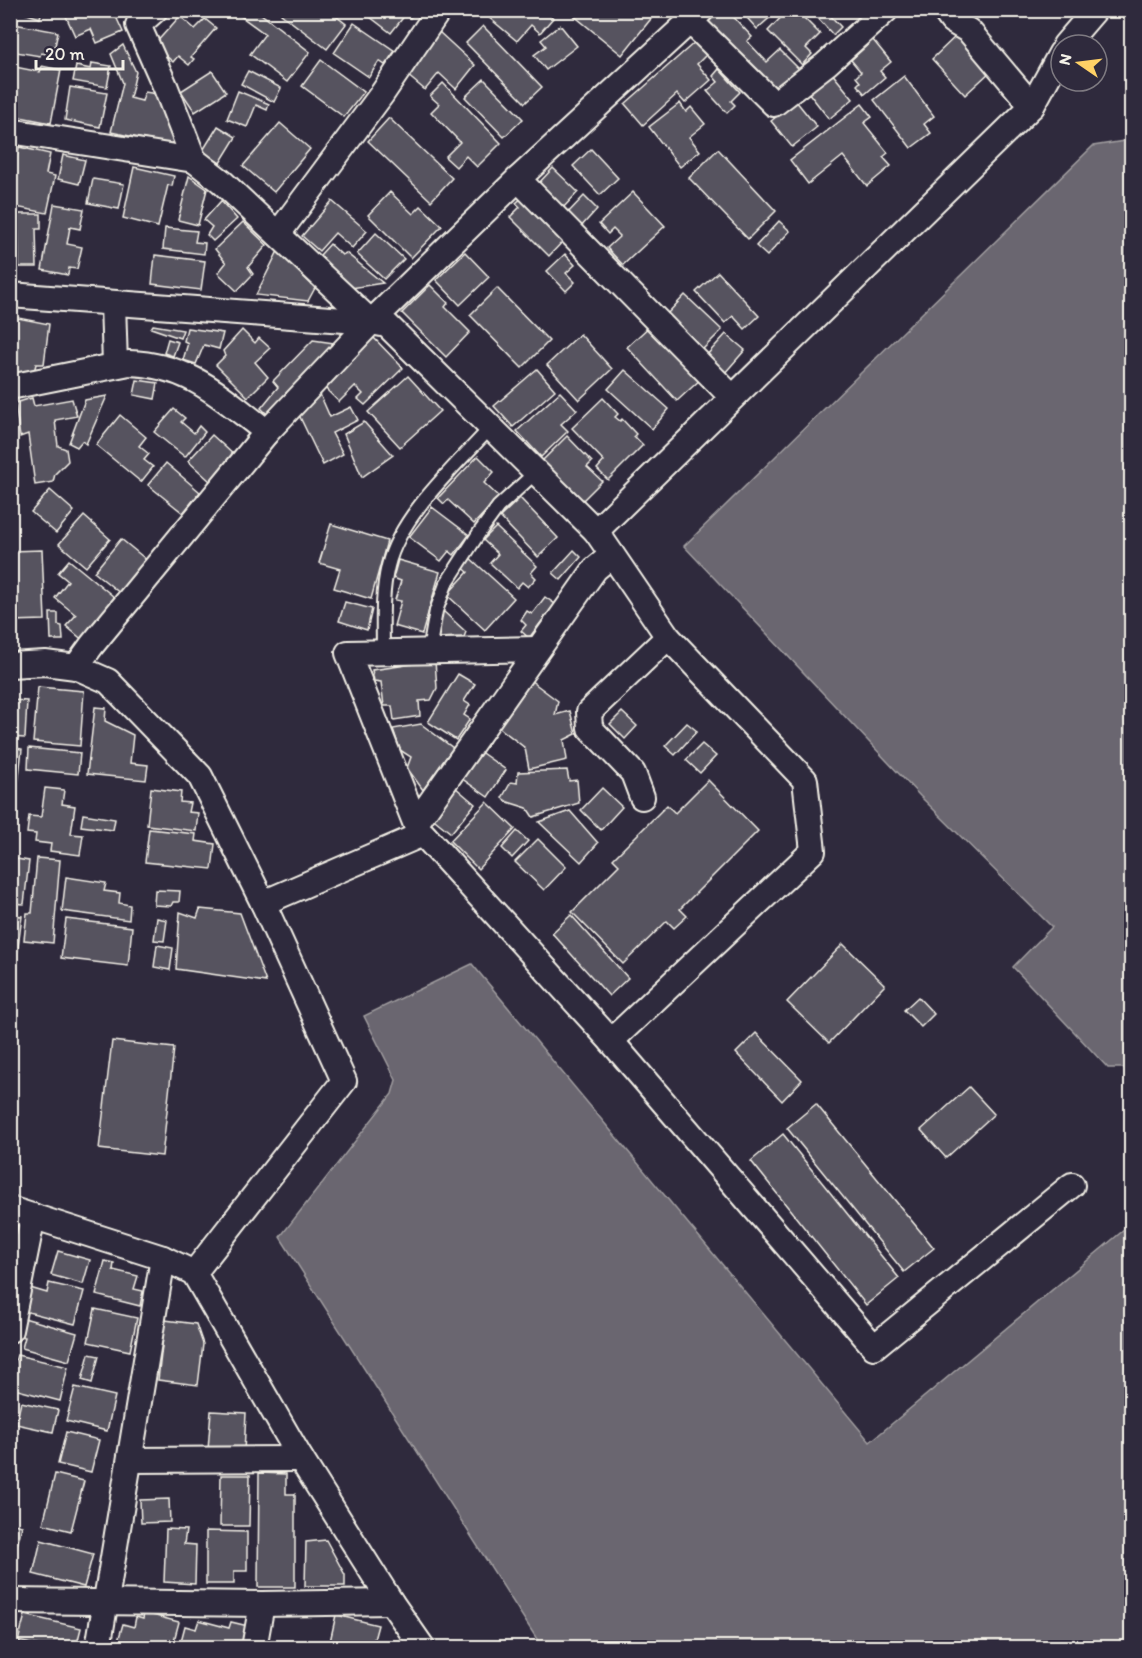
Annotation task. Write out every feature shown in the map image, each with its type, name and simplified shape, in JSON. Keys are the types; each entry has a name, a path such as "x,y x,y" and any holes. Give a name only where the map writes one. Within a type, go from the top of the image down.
{"street":[{"path":"278,234 375,103 439,10"},
{"path":"76,667 267,432 371,322 518,179 697,16 774,104 826,64 886,10"},
{"path":"944,10 952,21 969,31 1032,106"},
{"path":"1075,33 1095,10"},
{"path":"141,16 194,160"},
{"path":"596,531 1032,106 1049,75"},
{"path":"10,131 194,160 221,181 371,322"},
{"path":"518,179 732,397"},
{"path":"10,295 387,325 596,531 668,637 805,780 813,851 611,1041"},
{"path":"113,303 115,365"},
{"path":"10,387 115,365 148,363 203,382 267,432"},
{"path":"263,903 418,829 537,650 595,570 612,555"},
{"path":"642,797 633,773 590,728 589,712 668,637"},
{"path":"537,650 348,653 418,829 611,1041 874,1347 1072,1185"},
{"path":"10,665 45,663 76,667 108,681 200,776 263,903 344,1081 194,1273"},
{"path":"10,1209 163,1258 194,1273 301,1459 418,1645"},
{"path":"10,1330 33,1216"},
{"path":"98,1647 163,1258"},
{"path":"130,1460 301,1459"},
{"path":"10,1601 262,1604 391,1602"},
{"path":"254,1647 262,1604"}],"lane":[{"path":"383,653 382,596 388,565 396,544 405,526 425,501 490,427"},
{"path":"429,651 436,611 446,584 498,507 536,472"}],"shaded area":[{"path":"1131,140 1132,1068 1108,1068 1013,967 1052,927 920,796 684,546 1093,146"},
{"path":"472,964 870,1442 1131,1224 1131,1647 542,1647 280,1237 392,1094 396,1080 364,1016"}],"building":[{"path":"14,10 42,10 40,18"},
{"path":"73,10 113,10 123,32 97,43 91,29 75,36 65,14"},
{"path":"236,10 256,10 310,52 287,82 250,54 265,34 235,12"},
{"path":"283,10 328,10 346,24 327,49 281,14"},
{"path":"361,10 416,10 410,18 405,15 391,33"},
{"path":"459,10 478,10 470,20"},
{"path":"492,10 545,10 553,18 540,33 531,25 517,41 487,16"},
{"path":"567,10 648,10 654,15 622,55"},
{"path":"721,10 727,10 752,37 747,41 767,62 780,50 799,69 772,96 704,26"},
{"path":"740,10 775,10 776,12 757,29"},
{"path":"788,10 796,10 820,34 806,48 812,54 802,65 768,31"},
{"path":"811,10 825,10 841,27 833,35"},
{"path":"180,16 195,29 205,19 216,28 191,57 194,59 189,65 178,56 173,62 154,45"},
{"path":"354,23 395,51 385,65 379,61 369,77 334,53"},
{"path":"14,24 58,32 53,55 41,53 40,56 10,51"},
{"path":"560,25 577,46 546,70 534,55 546,46 541,40"},
{"path":"483,26 542,87 525,103 466,43"},
{"path":"439,32 475,65 456,89 439,73 425,90 407,75"},
{"path":"958,34 991,71 965,95 932,59"},
{"path":"873,40 891,62 880,71 885,77 865,94 857,85 860,82 856,77 861,72 851,60"},
{"path":"695,42 706,55 697,64 711,80 685,103 677,94 643,125 625,104"},
{"path":"123,45 136,72 130,98 142,101 145,92 163,95 176,146 111,132 123,83 111,54"},
{"path":"321,60 364,92 344,117 302,86"},
{"path":"92,63 111,66 107,87 73,81 76,66 91,69"},
{"path":"10,66 40,72 42,66 61,70 51,123 10,115"},
{"path":"719,69 740,92 731,101 735,105 727,113 707,91 718,82 713,76"},
{"path":"212,71 226,92 195,112 181,91"},
{"path":"248,71 281,88 274,102 241,84"},
{"path":"831,72 853,99 829,119 808,92"},
{"path":"904,76 934,116 924,124 931,133 911,148 874,100"},
{"path":"484,79 523,119 504,137 465,97"},
{"path":"443,83 501,143 477,167 466,156 456,167 445,157 460,142 431,112 439,104 430,96"},
{"path":"70,87 107,93 100,127 65,120"},
{"path":"238,91 269,104 267,110 256,105 247,127 227,119"},
{"path":"796,101 817,127 792,147 771,121"},
{"path":"680,103 686,112 691,107 705,124 689,137 700,151 680,167 649,127"},
{"path":"862,104 872,117 864,123 888,153 883,157 891,166 867,186 843,156 808,184 790,160"},
{"path":"389,118 452,178 431,201 368,141"},
{"path":"280,123 310,149 274,192 243,166"},
{"path":"218,126 236,137 220,163 202,152"},
{"path":"19,147 50,154 46,174 55,176 47,213 10,206 10,187"},
{"path":"591,149 618,178 600,195 573,166"},
{"path":"718,149 776,211 748,239 689,178"},
{"path":"63,155 85,160 79,184 58,179"},
{"path":"134,167 174,176 172,186 168,185 158,227 123,218"},
{"path":"553,168 578,192 562,209 537,185"},
{"path":"189,176 207,189 198,225 178,220"},
{"path":"93,179 124,184 119,209 88,203"},
{"path":"390,192 413,214 421,206 442,226 411,258 368,215"},
{"path":"633,192 665,226 623,265 607,248 620,236 613,229 608,234 599,224"},
{"path":"524,196 566,238 549,256 510,217 520,207 516,203"},
{"path":"584,196 597,209 579,229 565,216"},
{"path":"221,201 237,219 213,241 207,235 212,227 204,220"},
{"path":"332,201 367,231 352,248 335,233 319,251 302,236"},
{"path":"54,204 84,209 80,229 70,227 67,244 82,247 77,269 69,268 68,275 42,270"},
{"path":"18,214 41,214 41,229 36,229 37,267 19,267"},
{"path":"10,215 15,258 10,258"},
{"path":"779,221 790,231 767,256 756,246"},
{"path":"243,222 267,245 248,267 253,274 237,291 218,273 226,263 215,249"},
{"path":"165,228 197,231 195,242 205,243 204,254 163,249"},
{"path":"376,233 404,259 384,279 357,254"},
{"path":"330,244 342,255 346,253 383,283 351,288 320,255"},
{"path":"278,251 315,288 308,301 256,295"},
{"path":"465,252 489,277 460,305 436,280"},
{"path":"565,254 575,265 566,273 575,282 566,291 547,271"},
{"path":"155,255 205,261 201,290 152,284"},
{"path":"718,272 759,316 745,329 733,316 725,323 696,292"},
{"path":"430,285 448,303 445,307 470,332 446,357 402,313"},
{"path":"497,288 549,341 522,368 470,315"},
{"path":"685,295 722,330 702,350 666,315"},
{"path":"18,318 49,324 44,364 36,364 34,372 10,373 10,329"},
{"path":"652,324 702,378 677,401 627,347"},
{"path":"153,325 183,330 180,338 151,328"},
{"path":"187,328 223,333 219,349 204,345 196,364 183,360 188,343 184,341"},
{"path":"242,330 255,343 259,338 270,348 255,362 268,377 248,397 216,365 225,356 223,351"},
{"path":"580,334 612,369 579,400 547,365"},
{"path":"726,334 745,350 724,374 705,357"},
{"path":"373,337 403,368 365,405 358,399 363,394 355,386 339,402 323,386"},
{"path":"168,339 178,342 173,356 164,353"},
{"path":"313,340 341,344 269,416 261,408 278,387 273,381"},
{"path":"537,369 555,390 513,427 494,406"},
{"path":"625,370 669,409 652,429 608,389"},
{"path":"408,376 440,411 400,447 368,412"},
{"path":"137,380 158,383 155,399 134,395"},
{"path":"319,392 330,417 351,407 358,420 332,433 343,454 323,465 298,413"},
{"path":"560,392 577,410 561,424 568,431 541,457 517,431"},
{"path":"107,396 86,444 82,441 77,447 69,443 85,400"},
{"path":"32,398 34,406 72,399 77,416 55,420 58,446 66,449 68,461 55,474 53,482 35,485 28,434 20,437 15,403"},
{"path":"603,398 618,414 615,417 620,421 622,419 643,445 608,480 597,469 604,461 572,428"},
{"path":"174,409 185,418 181,422 194,433 199,426 205,432 185,457 154,432"},
{"path":"120,415 146,437 139,446 149,454 144,460 153,467 141,482 96,445"},
{"path":"364,422 393,455 362,477 344,434"},
{"path":"212,435 235,456 211,482 188,461"},
{"path":"567,436 592,462 587,467 602,481 582,501 542,461"},
{"path":"478,456 494,472 484,483 499,497 474,524 448,500 444,504 438,498"},
{"path":"166,463 200,492 183,513 148,485"},
{"path":"50,490 74,511 56,533 31,512"},
{"path":"520,498 558,538 538,557 500,517"},
{"path":"432,507 469,535 454,555 449,551 441,561 409,537"},
{"path":"84,516 110,539 86,567 59,544"},
{"path":"331,524 387,541 371,599 334,588 340,569 319,563"},
{"path":"496,527 537,566 531,573 536,578 528,587 522,582 517,588 490,563 498,554 483,540"},
{"path":"121,539 148,561 121,594 94,572"},
{"path":"42,550 45,620 10,621 10,551"},
{"path":"574,550 581,557 561,580 553,573"},
{"path":"469,557 514,598 485,630 447,595 468,572 461,566"},
{"path":"69,560 119,601 85,642 66,626 76,615 55,598 68,581 58,573"},
{"path":"398,560 440,572 422,634 394,626 401,601 395,600 401,581 393,578"},
{"path":"545,597 555,604 529,638 521,631 526,625 521,620 527,611 532,614"},
{"path":"345,602 372,609 367,630 339,621"},
{"path":"443,611 466,632 464,637 435,638"},
{"path":"50,613 58,613 58,625 62,626 63,640 51,640"},
{"path":"435,661 437,688 431,700 419,701 420,716 394,720 392,706 384,706 381,682 374,681 372,670"},
{"path":"458,674 475,684 464,701 470,705 464,715 470,719 456,740 428,722"},
{"path":"526,677 558,701 555,715 570,711 576,734 564,740 567,760 529,769 525,748 496,725"},
{"path":"38,687 84,691 80,746 33,742"},
{"path":"10,700 27,701 25,738 10,737"},
{"path":"95,707 106,708 105,721 133,735 130,763 148,765 146,780 87,774"},
{"path":"622,712 637,726 625,739 610,724"},
{"path":"687,723 697,731 675,755 665,746"},
{"path":"421,724 453,748 423,790 407,768 411,757 400,750 393,729"},
{"path":"702,744 716,756 700,773 686,760"},
{"path":"10,747 22,749 17,793 10,792"},
{"path":"29,748 80,753 78,774 28,769"},
{"path":"479,751 506,770 488,797 461,778"},
{"path":"567,770 569,781 577,780 579,803 533,817 527,808 502,798 511,782 517,783 518,772"},
{"path":"708,780 758,831 680,909 687,916 674,928 667,921 623,964 572,912 619,865 613,859 667,805 675,813"},
{"path":"455,787 475,804 451,833 430,816"},
{"path":"45,788 64,790 62,804 75,806 71,834 83,835 80,855 50,851 51,844 35,842 36,834 27,833 29,816 41,817"},
{"path":"151,788 181,792 180,802 190,803 188,812 198,813 196,831 147,825"},
{"path":"602,788 622,807 601,830 581,810"},
{"path":"10,797 18,798 13,849 10,849"},
{"path":"487,802 515,829 478,869 450,841"},
{"path":"570,811 598,843 581,862 539,822"},
{"path":"83,814 115,819 113,830 81,826"},
{"path":"149,829 196,834 195,841 215,844 212,869 145,862"},
{"path":"517,831 528,841 512,858 502,848"},
{"path":"538,839 566,867 544,890 515,862"},
{"path":"10,858 29,861 24,904 10,903"},
{"path":"37,858 60,860 53,943 24,940 27,913 32,913"},
{"path":"66,877 106,883 104,891 120,893 119,903 130,905 129,920 62,911"},
{"path":"155,890 180,891 179,902 173,902 171,906 154,905"},
{"path":"200,909 240,913 266,982 176,969 180,912 197,918"},
{"path":"10,915 22,916 17,955 10,954"},
{"path":"571,915 628,978 609,996 552,933"},
{"path":"157,918 167,920 164,941 154,940"},
{"path":"66,919 132,927 128,966 61,958"},
{"path":"843,944 885,985 829,1043 787,1002"},
{"path":"157,945 173,948 170,970 154,967"},
{"path":"918,997 934,1014 921,1027 904,1010"},
{"path":"756,1033 802,1080 782,1101 736,1053"},
{"path":"112,1041 174,1048 162,1156 99,1149"},
{"path":"969,1087 994,1114 946,1158 921,1130"},
{"path":"816,1104 934,1248 904,1272 787,1128"},
{"path":"783,1134 899,1278 866,1305 751,1161"},
{"path":"58,1251 90,1260 83,1284 51,1275"},
{"path":"105,1261 114,1263 113,1270 138,1276 134,1289 143,1291 140,1306 96,1295"},
{"path":"49,1283 84,1291 75,1324 24,1311 30,1288 47,1293"},
{"path":"95,1309 137,1318 130,1351 88,1342"},
{"path":"24,1318 77,1333 69,1361 22,1348 25,1337 19,1336"},
{"path":"165,1320 196,1324 203,1344 198,1385 158,1380"},
{"path":"89,1354 99,1356 92,1383 82,1380"},
{"path":"17,1355 68,1367 60,1401 10,1388"},
{"path":"75,1387 115,1396 107,1431 66,1421"},
{"path":"21,1402 58,1410 53,1432 16,1424"},
{"path":"211,1411 246,1413 244,1452 208,1450"},
{"path":"66,1432 99,1440 91,1472 58,1464"},
{"path":"259,1473 286,1474 286,1494 295,1494 295,1587 258,1587"},
{"path":"55,1474 84,1481 71,1531 43,1524"},
{"path":"221,1475 250,1475 249,1526 220,1526"},
{"path":"169,1499 170,1522 141,1523 140,1500"},
{"path":"10,1523 22,1526 11,1568 10,1568"},
{"path":"166,1529 186,1530 184,1544 196,1545 195,1584 164,1582"},
{"path":"206,1531 247,1532 247,1571 234,1571 234,1584 206,1584"},
{"path":"41,1540 93,1554 84,1587 33,1574"},
{"path":"326,1540 345,1575 345,1586 305,1586 306,1542"},
{"path":"144,1613 179,1622 172,1648 144,1648 118,1641 123,1624 134,1627 136,1617 143,1619"},
{"path":"25,1615 81,1628 76,1648 48,1648 18,1641"},
{"path":"336,1615 378,1625 372,1647 375,1648 329,1646"},
{"path":"10,1620 18,1622 12,1648 10,1648"},
{"path":"199,1620 229,1628 231,1622 248,1626 242,1648 204,1648 181,1641 185,1626 196,1629"}]}
